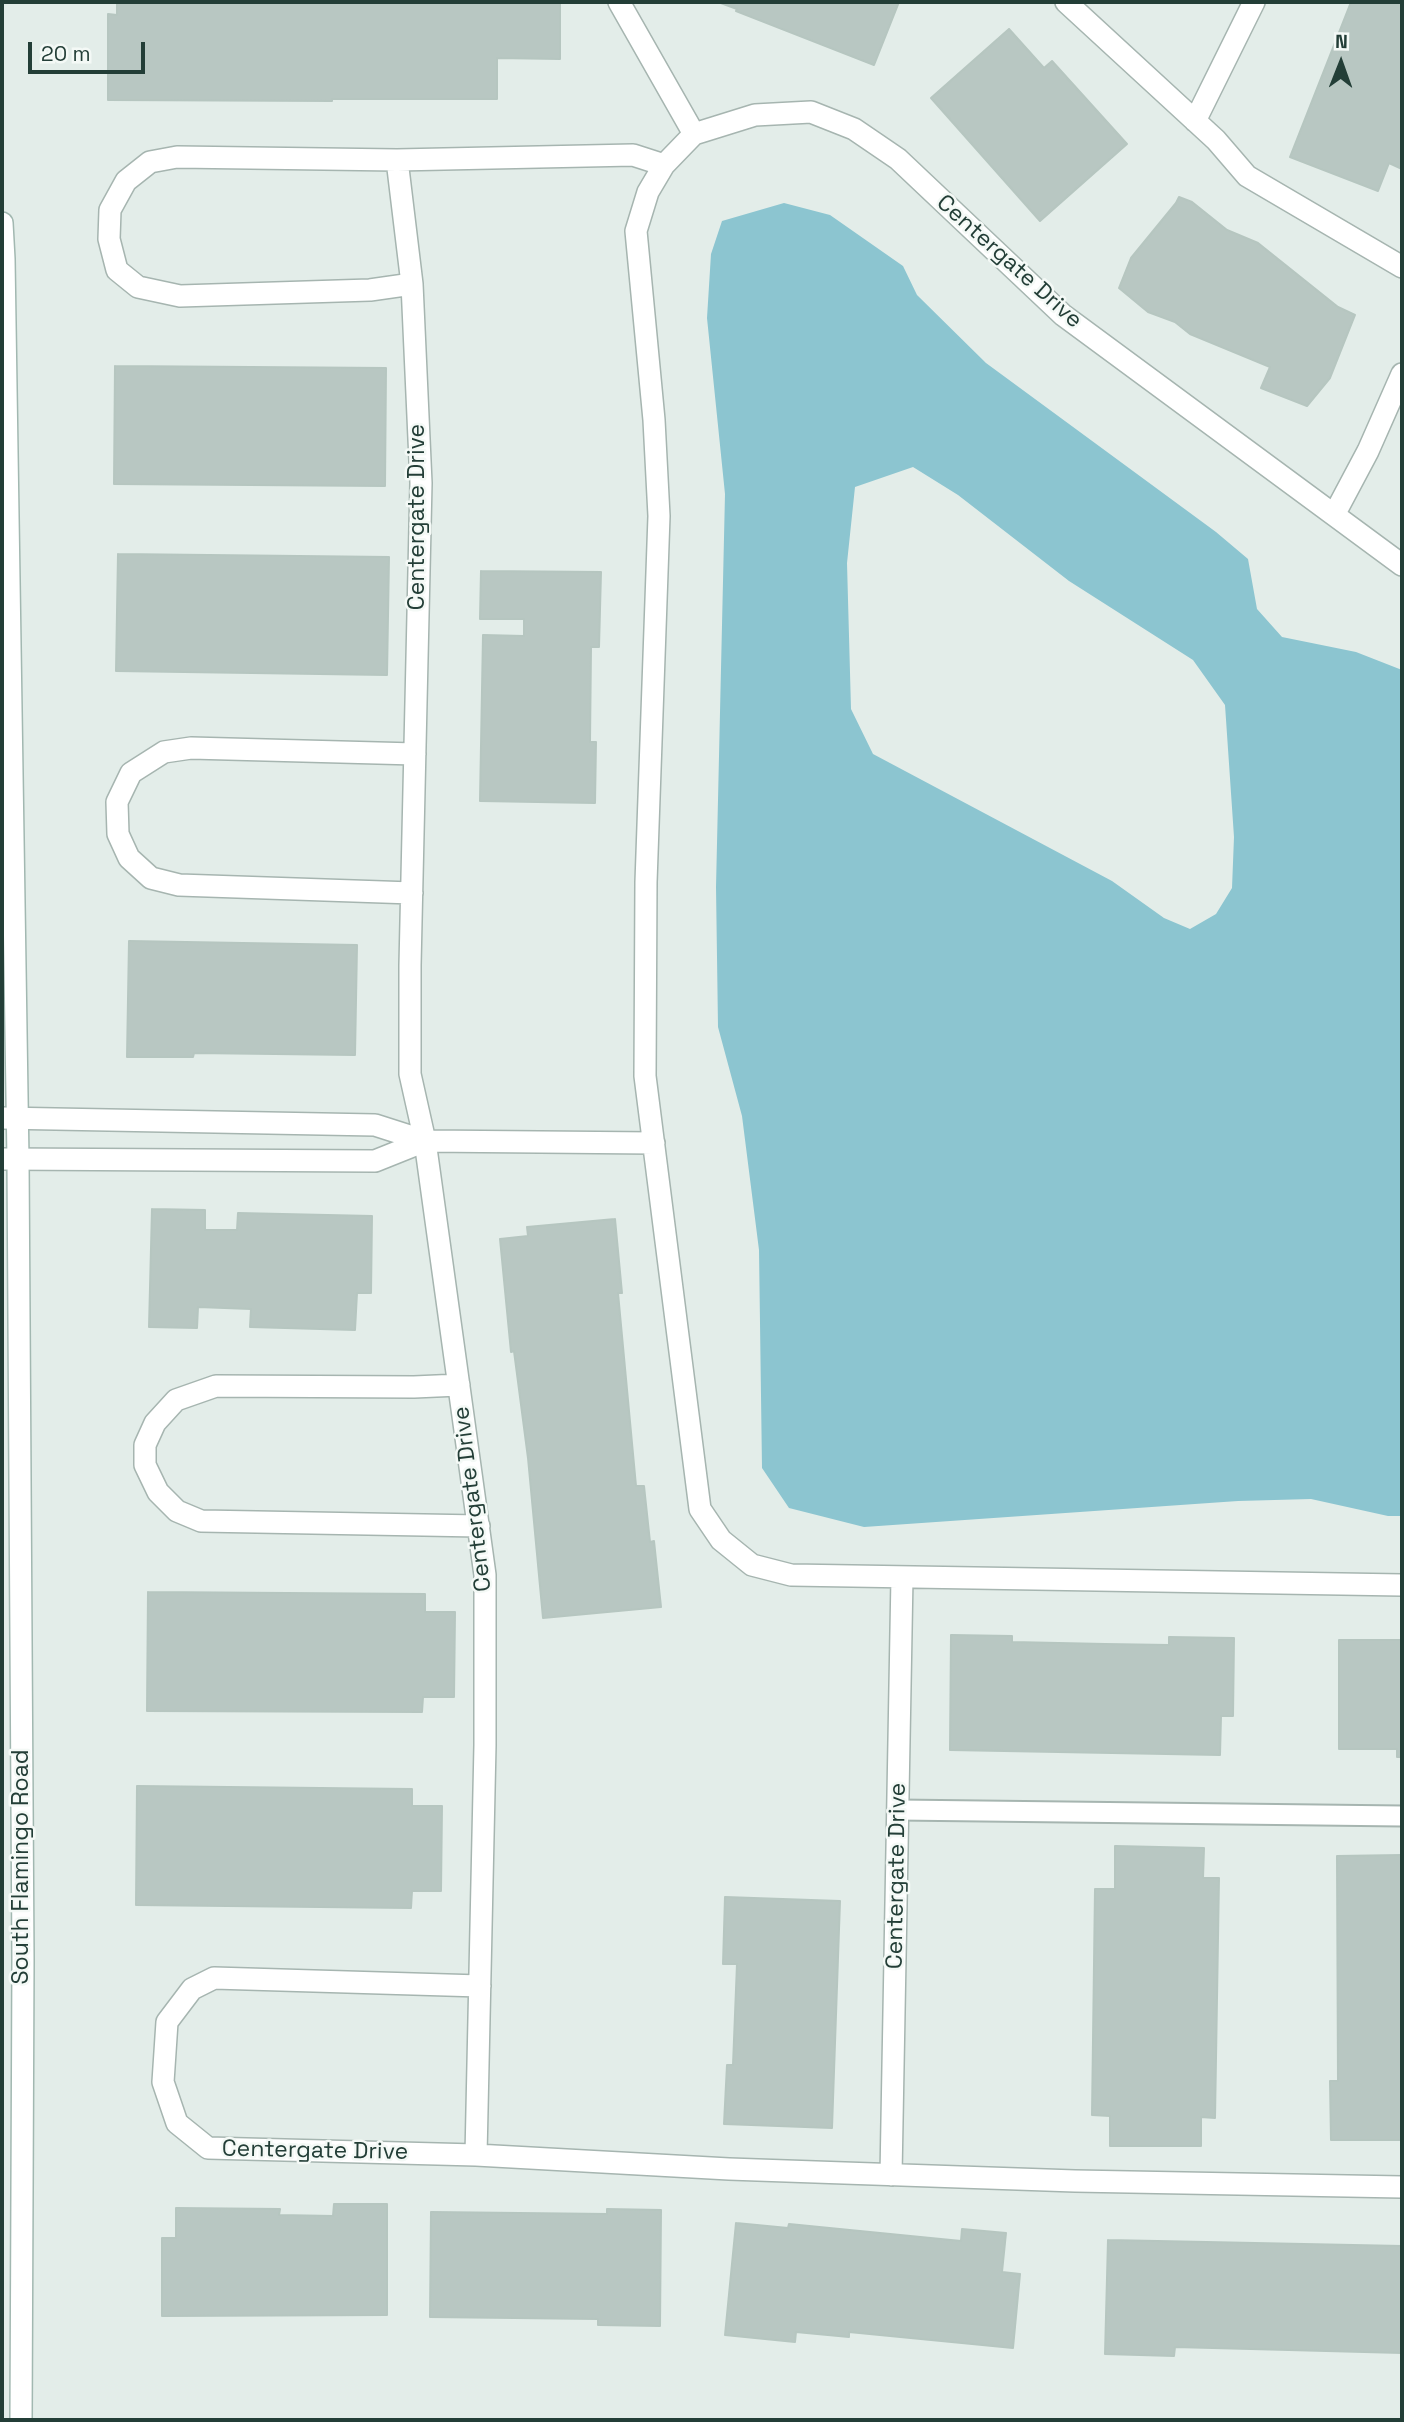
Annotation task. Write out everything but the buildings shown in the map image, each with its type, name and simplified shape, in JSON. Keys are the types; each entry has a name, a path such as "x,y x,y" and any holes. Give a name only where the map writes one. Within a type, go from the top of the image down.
{"street":[{"path":"619,2 694,134"},
{"path":"1195,121 1254,2"},
{"path":"1079,6 1216,140 1247,176 1402,267"},
{"name":"Centergate Drive","path":"1402,565 1063,315 898,159 854,129 811,112 755,115 694,134 664,165 648,192 636,231 654,420 659,516 646,896 645,1076 700,1509 721,1540 752,1565 792,1575 1402,1585"},
{"path":"412,284 370,290 180,296 138,288 117,270 109,239 110,210 126,181 150,162 177,157 397,160 633,155 664,165"},
{"name":"Centergate Drive","path":"397,160 412,284 421,483 410,1074 425,1141 485,1575 476,2155"},
{"name":"South Flamingo Road","path":"2,223 5,273 10,1159 23,1960 21,2420"},
{"path":"1334,515 1368,451 1402,374"},
{"path":"412,893 179,885 151,878 129,858 118,834 117,802 131,773 164,752 191,748 415,754"},
{"path":"10,1118 375,1125 425,1141 654,1143"},
{"path":"262,1123 264,1159"},
{"path":"10,1159 375,1161 425,1141"},
{"path":"459,1385 216,1386 176,1401 155,1423 145,1445 145,1465 158,1492 177,1511 201,1521 478,1526"},
{"name":"Centergate Drive","path":"891,2175 902,1577"},
{"name":"Centergate Drive","path":"480,1986 214,1978 192,1989 167,2022 163,2082 177,2123 208,2148 476,2155 729,2169 1089,2182 1402,2188"}],"lane":[{"path":"898,1810 1402,1816"}],"water":[{"path":"784,203 830,215 903,266 917,295 986,363 1216,532 1248,559 1257,609 1282,637 1356,652 1402,670 1402,1516 1388,1516 1311,1499 1238,1501 864,1527 789,1508 762,1468 759,1250 742,1116 718,1027 716,887 725,494 707,318 711,254 722,221","holes":["913,467 958,495 1069,581 1193,660 1225,705 1234,837 1232,888 1216,914 1190,929 1164,918 1112,881 873,754 851,709 847,563 855,487"]}]}
